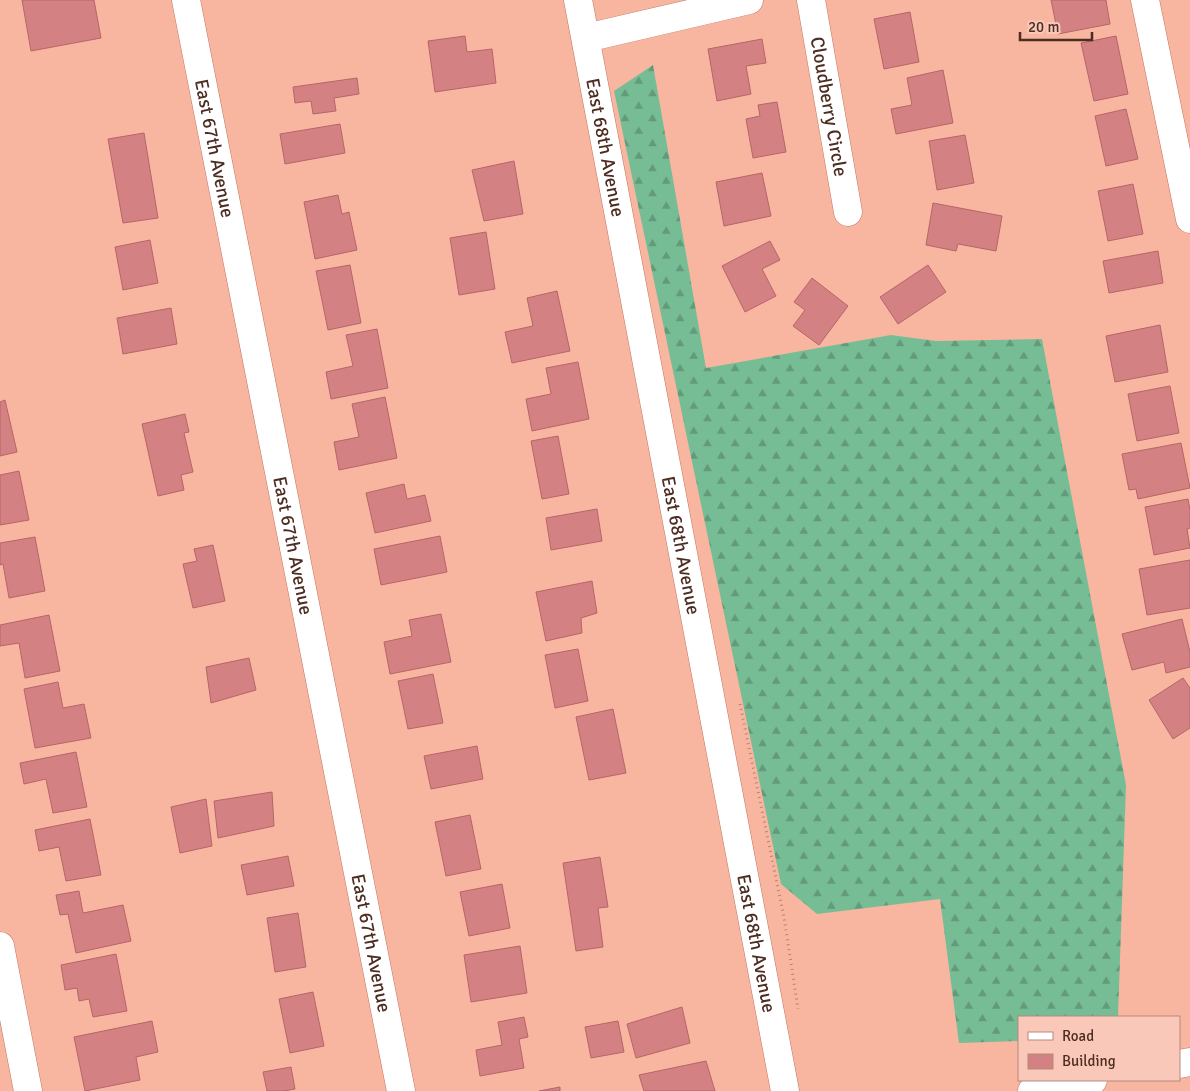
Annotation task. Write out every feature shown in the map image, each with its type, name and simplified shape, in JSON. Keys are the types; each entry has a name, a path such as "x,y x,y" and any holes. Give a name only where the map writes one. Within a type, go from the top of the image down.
{"street":[{"name":"East 67th Avenue","path":"186,0 401,1091"},
{"name":"East 68th Avenue","path":"578,0 785,1091"},
{"path":"586,38 749,0"},
{"name":"Cloudberry Circle","path":"811,0 848,212"},
{"path":"1145,0 1190,219"},
{"path":"0,946 28,1091"},
{"path":"1032,1091 1087,1081"}],"green space":[{"path":"653,65 706,368 891,335 936,341 1042,339 1126,785 1118,1016 1018,1016 1018,1041 959,1043 940,899 817,914 781,884 614,91"}],"building":[{"path":"22,0 94,0 101,38 31,51"},
{"path":"1051,0 1106,0 1110,24 1058,34"},
{"path":"910,12 919,62 884,69 874,19"},
{"path":"465,36 467,52 492,49 496,83 435,92 428,41"},
{"path":"1116,36 1128,94 1094,101 1081,43"},
{"path":"762,39 766,63 746,66 751,94 717,101 708,49"},
{"path":"943,70 953,123 896,134 891,109 912,105 907,78"},
{"path":"357,78 359,94 334,98 336,111 313,114 311,101 295,103 293,87"},
{"path":"777,102 786,152 753,158 746,119 760,116 758,105"},
{"path":"1126,109 1138,159 1106,166 1095,116"},
{"path":"340,124 345,153 285,164 280,134"},
{"path":"144,133 158,218 123,223 108,139"},
{"path":"965,135 974,183 937,190 929,141"},
{"path":"514,161 523,214 484,221 472,170"},
{"path":"762,173 771,216 724,226 716,182"},
{"path":"1133,184 1143,234 1108,241 1098,191"},
{"path":"338,195 342,214 349,212 357,250 315,259 304,202"},
{"path":"933,203 1002,216 996,251 958,244 956,251 926,245"},
{"path":"486,232 495,289 459,295 450,238"},
{"path":"150,240 158,283 123,290 115,247"},
{"path":"770,241 780,260 762,269 776,296 745,312 722,266"},
{"path":"1158,251 1163,283 1109,293 1103,261"},
{"path":"350,265 361,323 328,330 316,271"},
{"path":"928,265 946,292 898,324 880,297"},
{"path":"812,278 848,306 819,345 793,326 805,310 794,302"},
{"path":"557,291 570,351 512,363 505,332 533,326 527,298"},
{"path":"171,308 177,344 123,354 117,318"},
{"path":"1160,325 1168,372 1115,382 1106,336"},
{"path":"377,329 388,388 331,399 326,372 353,366 346,335"},
{"path":"578,362 589,419 532,431 526,399 551,394 546,368"},
{"path":"1170,386 1179,433 1137,441 1128,394"},
{"path":"385,397 397,458 339,470 334,442 359,437 352,404"},
{"path":"5,400 17,452 0,456 0,402"},
{"path":"185,414 189,432 184,433 193,472 181,475 184,490 158,496 142,424"},
{"path":"558,436 569,494 542,499 531,441"},
{"path":"1181,443 1190,488 1138,499 1136,489 1129,490 1122,454"},
{"path":"19,471 29,520 0,525 0,475"},
{"path":"404,484 407,499 425,495 431,521 375,533 366,493"},
{"path":"1188,499 1190,528 1187,529 1190,548 1154,555 1145,507"},
{"path":"597,509 602,541 551,550 546,518"},
{"path":"440,536 447,572 381,585 374,549"},
{"path":"35,537 45,591 9,598 3,564 0,565 0,543"},
{"path":"213,545 225,601 193,608 183,564 197,561 194,549"},
{"path":"1190,560 1190,608 1147,615 1139,569"},
{"path":"592,581 597,613 581,618 582,633 546,641 536,592"},
{"path":"441,614 451,662 390,674 384,642 412,636 409,620"},
{"path":"49,615 60,671 25,678 19,643 0,646 0,625"},
{"path":"1182,619 1190,652 1190,667 1166,673 1164,662 1132,670 1122,634"},
{"path":"578,649 588,701 555,708 545,655"},
{"path":"249,658 256,690 211,703 206,667"},
{"path":"433,674 443,723 408,729 398,681"},
{"path":"1183,678 1190,688 1190,728 1173,739 1149,700"},
{"path":"58,682 63,708 84,704 91,738 35,748 24,689"},
{"path":"613,709 626,773 589,780 576,717"},
{"path":"477,746 483,779 431,789 424,756"},
{"path":"76,752 87,807 53,813 46,779 24,784 20,763"},
{"path":"272,792 274,826 218,838 214,801"},
{"path":"206,799 212,846 180,853 171,807"},
{"path":"470,815 481,869 446,876 435,822"},
{"path":"90,819 101,875 66,881 59,847 39,851 35,830"},
{"path":"288,856 294,886 247,895 241,865"},
{"path":"600,857 608,907 598,908 603,947 576,951 563,863"},
{"path":"502,884 510,928 469,936 460,892"},
{"path":"79,891 83,913 123,905 131,941 76,953 68,914 60,915 56,895"},
{"path":"298,913 306,967 275,972 267,918"},
{"path":"520,946 527,993 471,1002 464,955"},
{"path":"116,954 127,1011 93,1017 89,999 79,1001 77,988 65,990 61,965"},
{"path":"313,992 324,1046 290,1053 279,999"},
{"path":"682,1007 690,1043 636,1058 627,1024"},
{"path":"524,1017 528,1037 519,1039 524,1068 480,1076 476,1050 502,1045 498,1022"},
{"path":"152,1021 158,1052 136,1057 140,1080 85,1091 74,1037"},
{"path":"618,1021 624,1052 591,1058 585,1027"},
{"path":"706,1061 715,1091 644,1091 639,1075"},
{"path":"291,1067 295,1089 267,1091 263,1072"},
{"path":"560,1087 560,1091 539,1091"}]}
